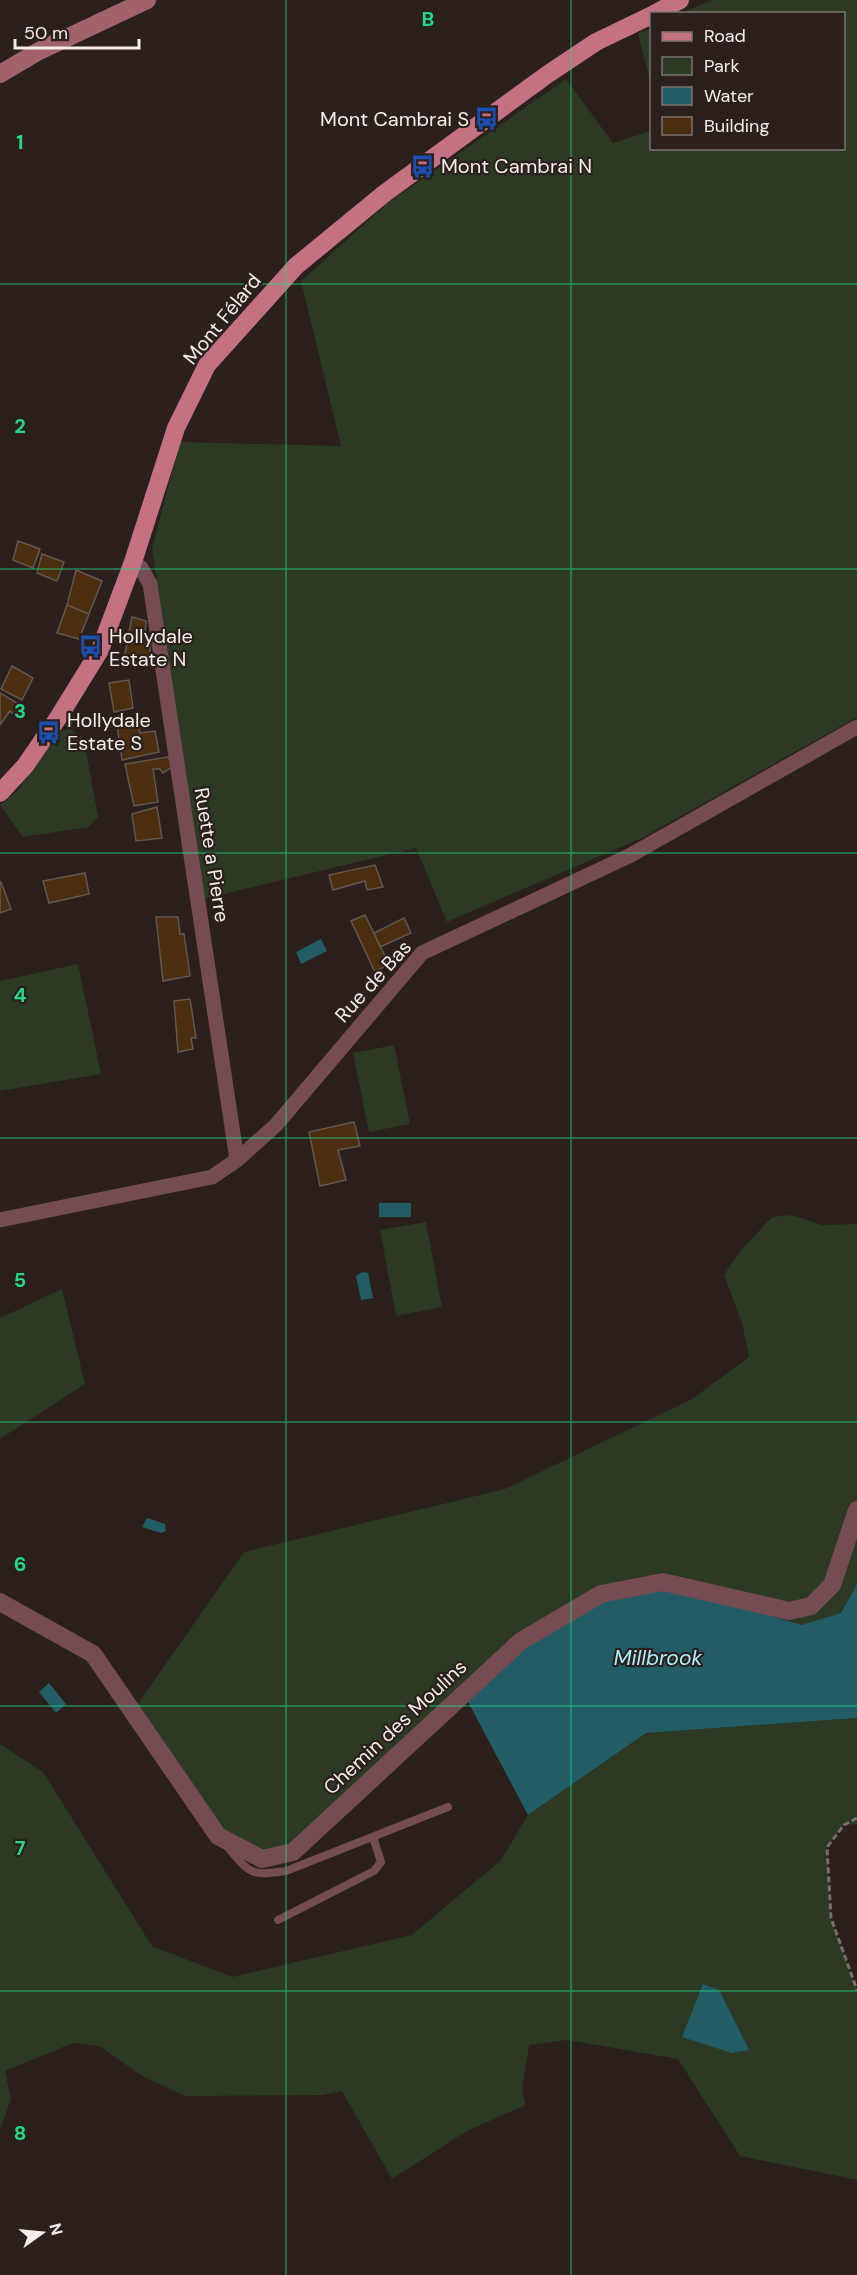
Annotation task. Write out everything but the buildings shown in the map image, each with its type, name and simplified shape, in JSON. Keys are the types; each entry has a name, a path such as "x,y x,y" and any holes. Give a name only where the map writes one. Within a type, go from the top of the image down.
{"main road":[{"path":"0,74 39,51 147,0"},
{"name":"Mont Félard","path":"657,12 680,0"},
{"name":"Mont Félard","path":"0,793 25,766 100,650 133,562 176,428 207,365 296,266 385,193 548,74 596,42 650,15"}],"street":[{"name":"Ruette a Pierre","path":"133,562 141,568 150,584 237,1160"},
{"name":"Rue de Bas","path":"0,1220 212,1177 237,1160 276,1125 422,953 629,856 857,727"},
{"name":"Chemin des Moulins","path":"0,1602 93,1654 218,1836 262,1859 293,1852 521,1641 601,1594 663,1582 789,1611 811,1606 832,1585 857,1510"}],"lane":[{"path":"218,1836 245,1867 258,1875 286,1871 448,1807"},
{"path":"278,1920 374,1871 381,1862 373,1837"}],"path":[{"path":"857,1818 844,1825 827,1847 831,1918 857,1990"}],"green space":[{"path":"712,0 857,0 857,717 642,838 447,922 416,848 203,899 152,548 180,442 341,446 301,281 389,202 566,79 613,143 650,131 650,150 845,150 845,12 684,12"},
{"path":"650,28 650,80 638,34"},
{"path":"71,729 84,739 98,817 89,827 23,837 0,805 17,791 61,731"},
{"path":"78,964 101,1074 0,1091 0,981"},
{"path":"394,1045 410,1124 369,1132 353,1053"},
{"path":"792,1215 822,1225 857,1224 857,1584 841,1613 801,1625 663,1582 521,1641 293,1852 262,1859 218,1836 133,1711 244,1552 505,1489 692,1399 749,1357 742,1323 724,1275 741,1250 772,1217"},
{"path":"426,1222 442,1307 396,1316 380,1230"},
{"path":"62,1289 85,1384 0,1439 0,1318"},
{"path":"857,1718 857,1824 844,1825 827,1847 831,1918 857,1990 857,2180 740,2156 678,2059 567,2040 529,2045 522,2091 526,2105 467,2131 392,2179 342,2091 323,2095 185,2096 142,2076 100,2046 73,2043 5,2071 11,2099 0,2130 0,1744 43,1772 152,1946 232,1977 412,1935 501,1860 528,1815 646,1733"}],"water":[{"path":"321,939 327,951 301,964 296,952"},
{"path":"379,1203 411,1203 411,1217 379,1217"},
{"path":"362,1272 368,1273 373,1298 361,1300 356,1276"},
{"path":"147,1518 165,1524 166,1531 161,1533 142,1527"},
{"name":"Millbrook","path":"663,1582 801,1625 841,1613 857,1584 857,1718 646,1733 528,1815 466,1698 530,1636 601,1594"},
{"path":"49,1683 66,1704 56,1713 39,1692"},
{"path":"703,1984 719,1990 749,2050 732,2053 682,2037"}],"place":[{"name":"Mont Cambrai S","path":"487,119"},
{"name":"Mont Cambrai N","path":"423,166"},
{"name":"Hollydale Estate N","path":"91,647"},
{"name":"Hollydale Estate S","path":"49,732"}]}
